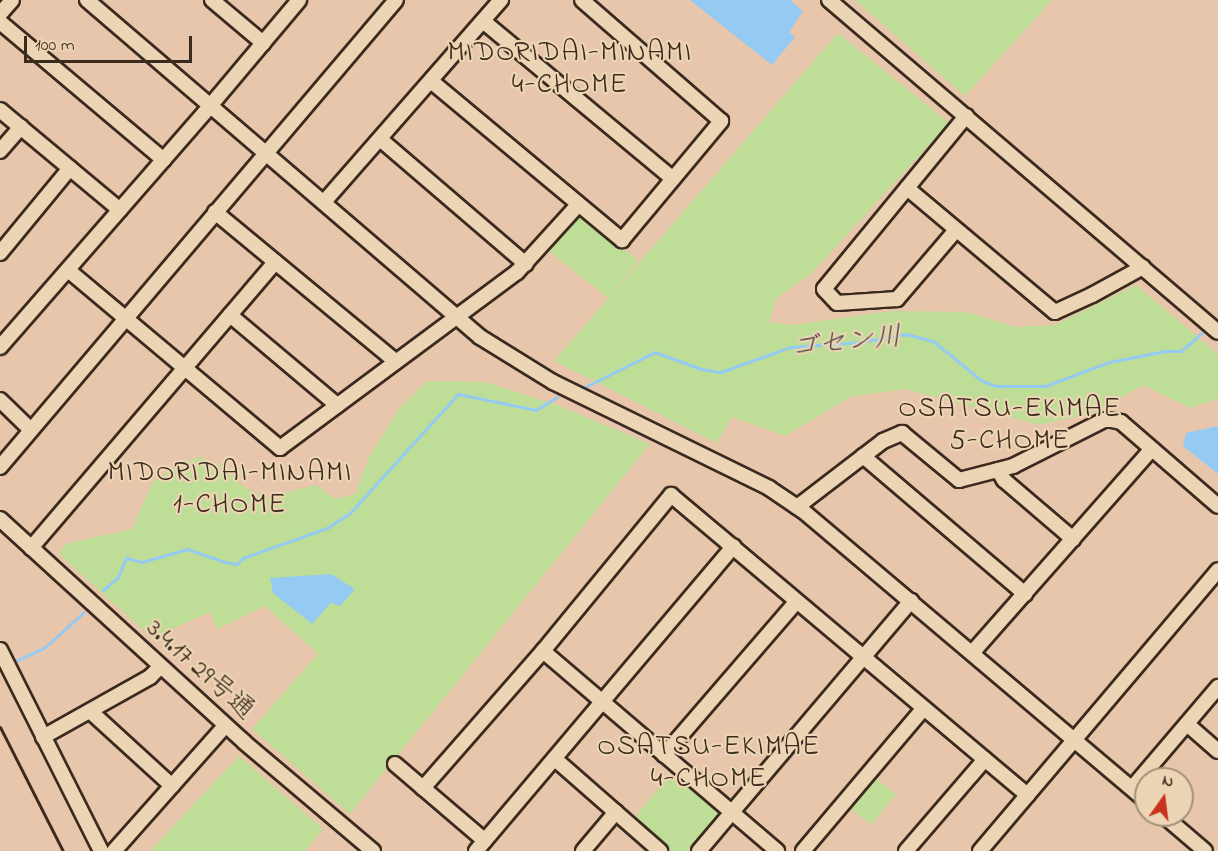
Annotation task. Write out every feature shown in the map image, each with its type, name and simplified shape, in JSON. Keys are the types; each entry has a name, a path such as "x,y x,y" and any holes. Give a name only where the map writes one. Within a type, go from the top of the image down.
{"street":[{"path":"0,14 12,0"},
{"path":"87,0 480,337 553,382 769,488 797,507 1132,788 1218,687"},
{"path":"212,0 263,43"},
{"path":"0,347 212,105 299,0"},
{"path":"0,466 396,0"},
{"path":"324,202 501,0"},
{"path":"431,81 578,206 622,240 721,121 582,0"},
{"path":"828,0 1218,332"},
{"path":"483,21 673,179"},
{"path":"0,22 164,160"},
{"path":"0,110 120,210"},
{"path":"956,230 897,299 837,303 824,289 966,116"},
{"path":"0,151 21,127"},
{"path":"380,139 526,264"},
{"path":"0,253 70,168"},
{"path":"907,188 1055,312 1143,267"},
{"path":"68,270 280,448 456,315 493,291 526,264 578,206"},
{"path":"215,212 395,362"},
{"path":"31,548 275,262"},
{"path":"230,315 337,405"},
{"path":"0,400 31,430"},
{"path":"797,507 884,441 902,433 959,480 1022,462 1104,420 1121,422 1218,506"},
{"path":"972,653 1152,449"},
{"path":"863,456 1025,594"},
{"path":"998,470 1004,480 1073,539"},
{"path":"423,788 543,651 671,495 1027,795"},
{"name":"3.4.17 29号通","path":"0,519 225,726 369,850"},
{"path":"395,764 423,788 480,846 734,546"},
{"path":"980,851 1218,570"},
{"path":"699,851 911,601"},
{"path":"664,755 796,602"},
{"path":"0,651 101,851"},
{"path":"543,651 777,851"},
{"path":"43,736 150,677 160,667"},
{"path":"803,851 924,708"},
{"path":"90,711 172,786"},
{"path":"1187,724 1218,751"},
{"path":"114,851 225,726"},
{"path":"555,759 660,851"},
{"path":"906,851 985,759"},
{"path":"583,851 616,812"},
{"path":"1177,827 1205,851"}],"green space":[{"path":"855,0 1052,0 965,96"},
{"path":"838,33 949,123 811,274 776,298 769,322 793,325 890,311 967,312 1015,327 1054,325 1136,285 1218,354 1218,399 1190,408 1143,385 1095,412 1040,425 905,389 850,397 785,436 732,417 717,443 554,361"},
{"path":"579,214 638,260 609,298 549,252"},
{"path":"427,381 486,382 557,405 650,444 350,814 252,729 318,654 265,606 217,629 210,612 152,638 59,554 65,544 132,529 153,482 178,465 200,457 226,467 240,484 264,498 316,485 335,499 355,494 369,457 399,409"},
{"path":"239,756 323,829 305,851 150,851"},
{"path":"674,770 722,812 688,851 671,851 634,818"},
{"path":"874,777 896,795 871,825 849,807"}],"water":[{"path":"690,0 790,0 803,11 789,32 795,37 772,65"},
{"path":"1218,426 1218,474 1183,446 1186,433"},
{"path":"331,574 355,589 340,606 331,603 312,624 273,593 270,578"}],"waterway":[{"name":"ゴセン川","path":"585,387 655,352 701,369 721,372 790,347 861,342 906,334 933,341 982,381 996,386 1045,386 1109,362 1165,351 1181,351 1202,333"},
{"name":"ゴセン川","path":"103,590 118,577 126,558 142,562 187,549 224,562 237,564 243,558 327,528 350,513 458,394 536,410 557,397"},
{"name":"ゴセン川","path":"15,661 44,648 84,612"}],"railway":[{"path":"0,727 63,851"}],"district":[{"name":"MIDORIDAI-MINAMI 4-CHOME","path":"570,70"},
{"name":"OSATSU-EKIMAE 5-CHOME","path":"1010,426"},
{"name":"MIDORIDAI-MINAMI 1-CHOME","path":"230,490"},
{"name":"OSATSU-EKIMAE 4-CHOME","path":"709,764"}]}
